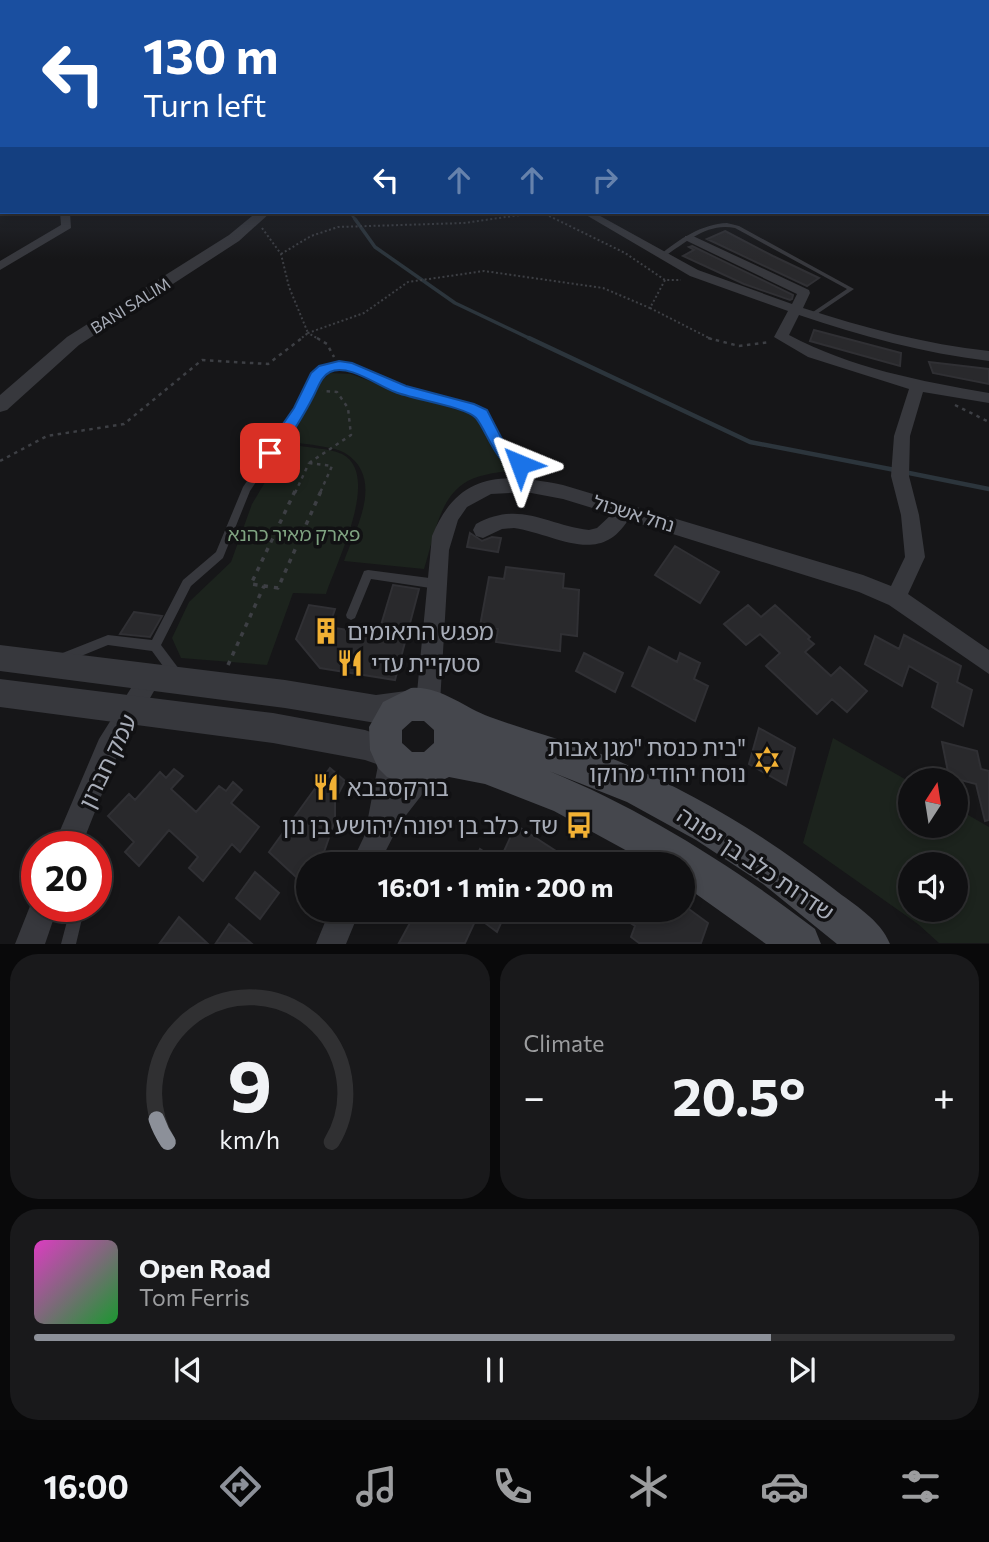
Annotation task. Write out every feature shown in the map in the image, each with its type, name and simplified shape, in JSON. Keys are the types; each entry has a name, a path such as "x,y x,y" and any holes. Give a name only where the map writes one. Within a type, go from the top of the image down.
{"main road":[{"path":"426,707 451,731 450,741 434,764 408,771 390,757 386,731 390,721 426,707"},
{"name":"שדרות כלב בן יפונה","path":"426,707 484,733 555,754 606,773 661,800 718,832 785,877 869,943"},
{"name":"שדרות כלב בן יפונה","path":"434,764 497,769 556,792 650,841 705,875 800,943"}],"street":[{"path":"0,266 67,226 65,214"},
{"name":"BANI SALIM","path":"2,400 73,341 250,226 263,214"},
{"path":"590,214 694,273 733,289 811,315 936,350 989,356"},
{"path":"689,239 804,293 781,337 813,354 917,386 989,398"},
{"path":"896,598 915,557 910,515 900,477 900,463 902,436 917,386"},
{"name":"נחל אשכול","path":"426,707 442,536 446,523 461,502 491,486 517,482 625,510 832,573 896,598 989,663"},
{"path":"483,530 496,523 511,520 593,539 607,534 618,524 625,510"},
{"path":"0,658 219,685 376,709 426,707"},
{"name":"עמק חברון","path":"77,831 108,747 151,677"},
{"path":"0,693 320,736 365,745 390,757 376,839"},
{"path":"370,852 400,797 434,764"},
{"path":"30,943 38,922"},
{"path":"331,943 340,922"}],"lane":[{"path":"663,255 714,225 727,224 851,289 811,315"},
{"path":"155,646 187,583 220,555 246,490 300,410 308,391 323,369 347,366 401,390 469,408 481,414 499,447 527,469 533,484"},
{"path":"351,615 368,574 437,584"},
{"path":"50,665 108,640 155,646 180,681"},
{"path":"68,943 74,922"}],"path":[{"path":"281,254 311,236 338,227 464,223 527,214"},
{"path":"545,214 625,253 665,280 689,280"},
{"path":"250,226 263,228 281,254 289,287 308,333 327,344 339,365"},
{"path":"0,461 47,436 124,425 202,359 268,364 308,333 364,313 408,282 484,271 603,288 728,346 757,348 781,337"},
{"path":"650,309 665,280"},
{"path":"308,391 337,392 348,408 351,435 309,463 251,584 278,587 332,466 309,463"},
{"path":"219,685 264,586"}],"green space":[{"path":"330,373 351,374 410,396 468,413 480,422 492,443 506,459 522,469 476,477 455,491 442,511 424,569 344,561 364,504 363,476 357,463 340,451 286,441 308,408 320,382"},
{"name":"פארק מאיר כהנא","path":"294,445 342,454 353,464 358,480 353,520 326,594 293,593 267,665 181,658 172,638 189,602 231,562 252,504 271,472"},
{"path":"833,738 898,775 898,838 968,838 968,815 989,827 989,943 939,943 915,922 968,922 968,852 898,852 898,910 803,843"}],"building":[{"path":"725,231 819,278 807,286 707,239"},
{"path":"692,246 793,295 792,299 744,284 683,256 694,250 689,247"},
{"path":"814,330 901,353 900,366 810,341"},
{"path":"929,362 989,369 989,384 933,373"},
{"path":"470,533 482,541 492,537 501,538 498,552 467,547"},
{"path":"675,546 719,572 700,603 655,575"},
{"path":"506,567 564,574 563,588 579,590 577,636 561,634 560,651 496,642 498,629 480,626 489,577 504,579"},
{"name":"מפגש התאומים","path":"393,585 419,589 395,680 320,668 296,639 309,605 335,609 329,627 378,635"},
{"path":"748,605 761,617 775,605 810,637 808,639 814,644 805,652 831,676 840,667 867,691 847,712 832,699 817,714 766,666 780,653 760,634 746,645 724,624"},
{"path":"134,612 162,616 150,637 120,634"},
{"path":"904,635 961,666 957,682 972,690 963,726 932,707 938,683 909,666 902,686 865,664 875,636 899,649"},
{"path":"649,647 677,662 680,653 700,663 694,679 708,686 695,721 632,686"},
{"path":"584,653 623,673 615,692 576,671"},
{"path":"759,728 795,748 786,785 749,764"},
{"path":"942,742 977,751 981,769 989,771 989,820 985,821 976,784 968,782 968,768 947,768"},
{"path":"330,768 345,781 335,800 335,820 324,852 296,852 296,877 269,852"},
{"path":"174,769 183,776 171,789 196,812 219,786 226,791 233,782 242,790 231,803 259,827 240,852 232,844 203,881 189,868 198,857 169,830 139,866 125,852 134,842 108,816 129,794 135,800 160,772 166,778"},
{"path":"516,825 557,852 504,852"},
{"path":"255,872 279,893 260,919 236,898"},
{"path":"695,914 708,923 701,943 639,943 631,937 635,926 629,922 695,922"},
{"path":"179,917 207,943 160,943"},
{"path":"410,922 475,922 465,943 399,943"},
{"path":"484,922 501,922 497,932"},
{"path":"229,924 251,943 216,943"}],"waterway":[{"path":"351,214 356,221"},
{"path":"355,219 375,247 455,303 533,340"},
{"path":"529,338 750,442 895,470"},
{"path":"904,472 989,489"}],"place":[{"name":"מפגש התאומים","path":"326,631"},
{"name":"סטקיית עדי","path":"350,663"},
{"name":"בית כנסת \"מגן אבות\" נוסח יהודי מרוקו","path":"767,760"},
{"name":"בורקסבבא","path":"326,787"},
{"name":"שד. כלב בן יפונה/יהושע בן נון","path":"579,825"}],"route":[{"path":"270,453 300,410 316,376 323,369 339,365 401,390 469,408 481,414 499,447 520,464"}]}
